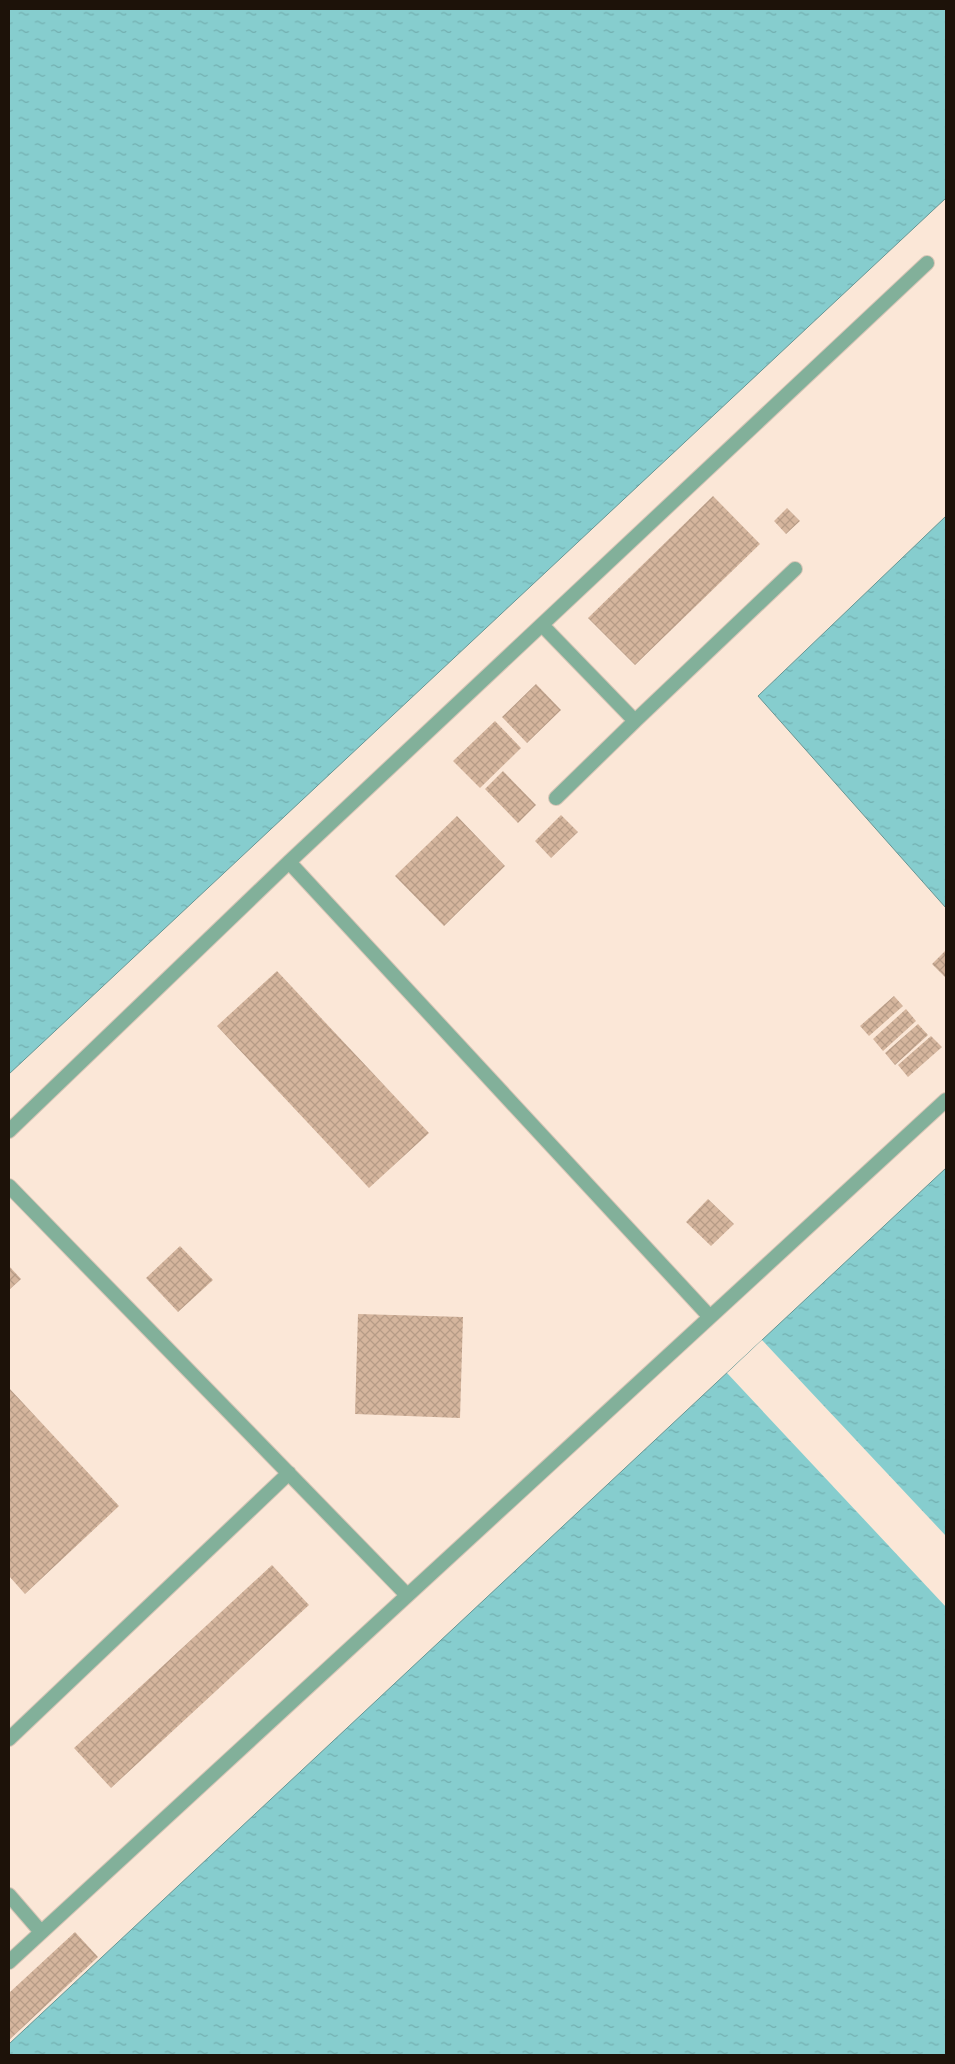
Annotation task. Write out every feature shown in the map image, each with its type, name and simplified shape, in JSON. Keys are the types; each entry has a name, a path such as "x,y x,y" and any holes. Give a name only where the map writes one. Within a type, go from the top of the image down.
{"lane":[{"path":"9,1131 289,862 927,263"},
{"path":"556,798 795,569"},
{"path":"542,625 635,721"},
{"path":"289,862 710,1317"},
{"path":"9,1962 946,1100"},
{"path":"9,1186 407,1595"},
{"path":"9,1740 289,1473"},
{"path":"9,1895 41,1932"}],"water":[{"path":"9,9 946,9 946,198 9,1074"},
{"path":"946,516 946,908 758,696"},
{"path":"946,1168 946,2055 9,2055 9,2044"}],"pier":[{"path":"762,1340 946,1536 946,1607 727,1373"}],"building":[{"path":"713,496 760,544 635,665 588,618"},
{"path":"787,508 800,521 786,534 774,521"},
{"path":"536,684 561,710 527,743 502,717"},
{"path":"495,721 521,748 480,788 453,761"},
{"path":"503,771 536,805 518,823 485,789"},
{"path":"561,815 578,832 551,858 535,841"},
{"path":"457,816 505,866 444,926 395,876"},
{"path":"946,950 946,978 932,964"},
{"path":"277,971 429,1133 369,1188 217,1026"},
{"path":"894,996 903,1006 869,1036 860,1026"},
{"path":"906,1009 916,1021 883,1051 873,1039"},
{"path":"918,1024 928,1035 895,1065 885,1053"},
{"path":"931,1036 942,1047 908,1077 898,1065"},
{"path":"708,1199 734,1224 711,1246 686,1222"},
{"path":"180,1246 213,1280 178,1312 146,1278"},
{"path":"9,1266 21,1279 9,1290"},
{"path":"358,1314 463,1317 460,1418 355,1414"},
{"path":"9,1388 119,1506 25,1594 9,1576"},
{"path":"272,1565 309,1605 111,1788 74,1748"},
{"path":"75,1932 98,1957 9,2040 9,1993"}]}
